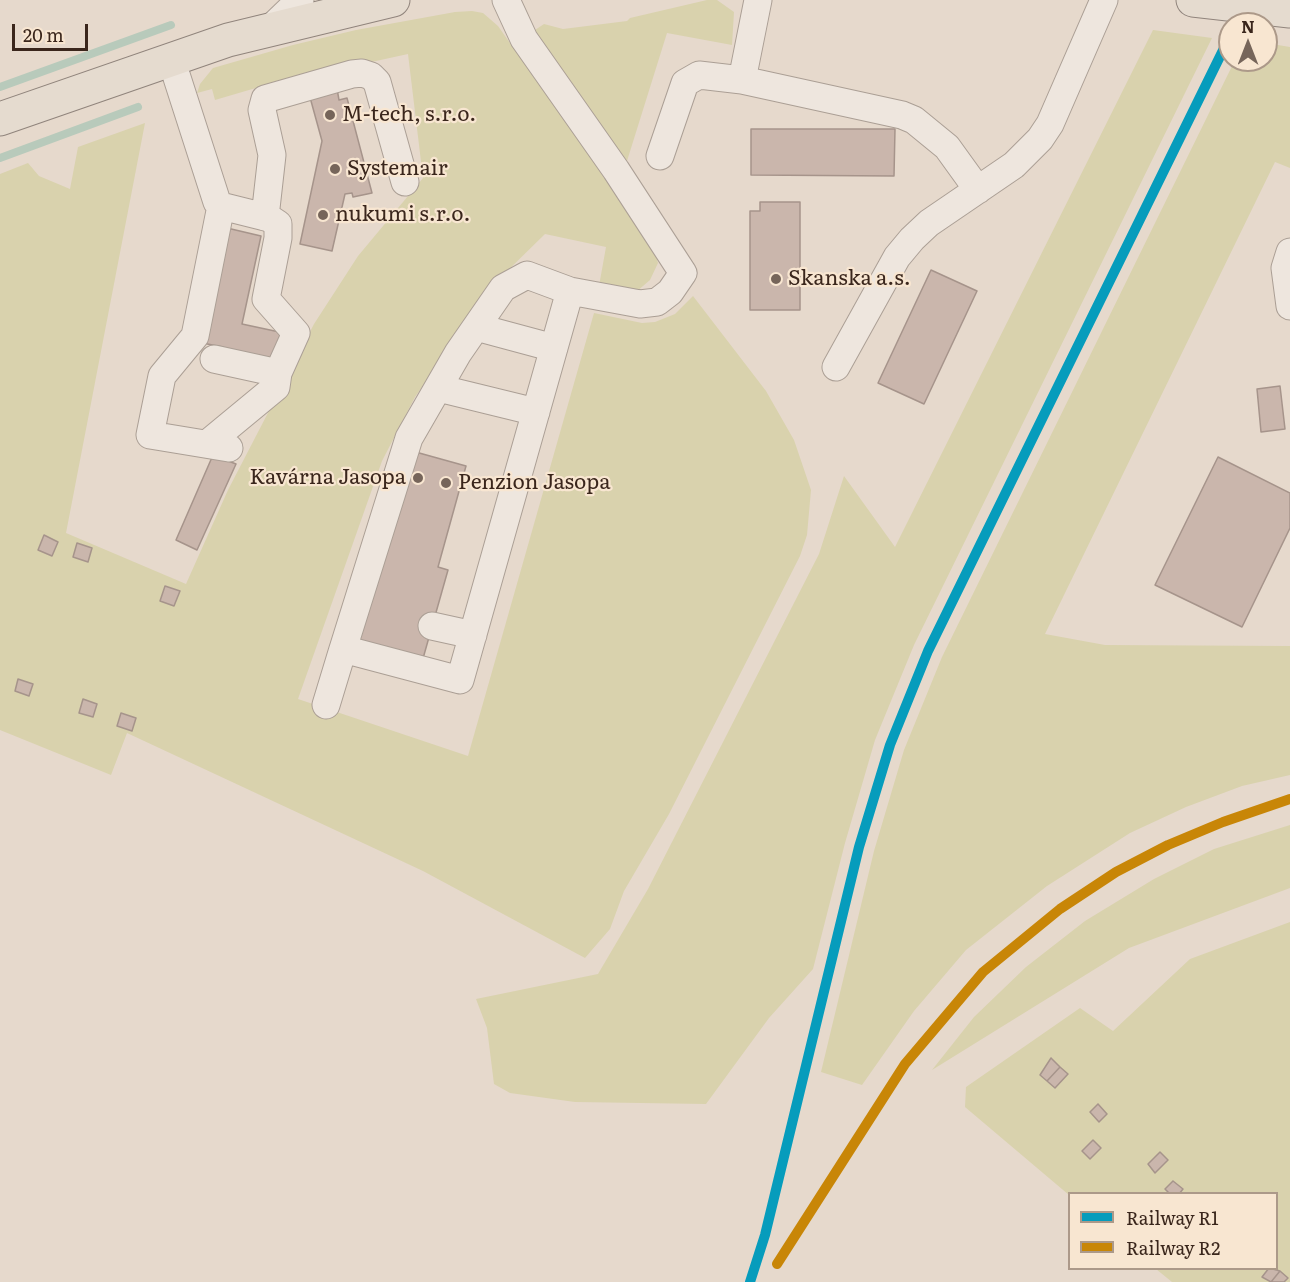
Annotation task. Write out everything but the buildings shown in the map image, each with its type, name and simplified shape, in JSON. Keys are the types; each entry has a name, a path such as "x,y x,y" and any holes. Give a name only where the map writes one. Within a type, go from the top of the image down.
{"main road":[{"path":"0,118 171,59 271,28 393,0"},
{"path":"1193,0 1290,11"}],"street":[{"path":"271,28 300,0"},
{"path":"326,705 409,438 476,327 503,288 527,275 570,291 640,304 657,302 670,292 683,273 616,170 524,39 506,0"},
{"path":"742,80 758,0"},
{"path":"836,367 904,248 929,223 1031,151 1050,124 1104,0"},
{"path":"171,59 213,194 220,206 195,336 162,376 150,435 218,446 276,387 278,373 296,333 266,299 279,227 276,222 264,217 220,206"},
{"path":"264,217 272,155 262,110 264,99 352,74 362,73 371,76 377,82 405,182"},
{"path":"660,156 685,83 699,75 742,80 902,115 914,120 947,147 978,190"},
{"path":"1290,252 1285,268 1290,306"},
{"path":"343,649 460,680 570,291"},
{"path":"476,327 554,348"},
{"path":"214,358 278,373"},
{"path":"438,388 536,412"},
{"path":"432,626 473,635"}],"shaded area":[{"path":"707,0 717,0 734,12 732,45 667,33 627,161 535,36 535,30 544,24 563,29 627,21 630,18"},
{"path":"472,11 483,13 498,26 654,248 658,263 650,280 636,292 599,286 606,247 545,234 495,283 415,397 382,461 298,699 468,756 594,313 642,323 655,322 675,314 693,296 766,391 794,440 811,490 807,535 800,556 669,814 624,891 610,929 585,958 423,871 127,733 111,775 0,730 0,174 28,163 39,176 70,189 78,147 145,123 66,533 186,584 228,490 314,324 358,256 423,178 408,54 266,85 215,100 212,89 197,93 200,84 213,68 293,45 356,30"},
{"path":"1153,30 1212,38 914,645 875,740 845,843 813,969 769,1018 706,1104 575,1102 510,1093 494,1084 487,1028 476,999 598,974 648,889 819,554 844,476 895,547"},
{"path":"1278,45 1290,47 1290,168 1275,162 1045,634 1105,645 1290,646 1290,775 1242,786 1186,807 1130,833 1047,886 966,950 914,1011 862,1085 821,1072 874,851 904,750 942,657 1229,72 1278,72"},
{"path":"1290,825 1290,888 1129,948 932,1070 974,1017 1026,967 1085,921 1154,879 1214,849"},
{"path":"1290,922 1290,1282 1172,1282 1157,1270 1278,1270 1278,1192 1068,1192 1068,1194 965,1107 966,1087 1080,1008 1113,1031 1190,959"}],"waterway":[{"path":"0,87 171,25"},
{"path":"0,158 138,107"}],"rail line":[{"name":"R1","path":"750,1282 765,1235 859,847 890,745 928,651 1218,60"},
{"name":"R2","path":"777,1264 905,1064 983,972 1060,909 1116,872 1168,845 1223,822 1290,799"}],"place":[{"name":"M-tech, s.r.o.","path":"330,115"},
{"name":"Systemair","path":"335,169"},
{"name":"nukumi s.r.o.","path":"323,215"},
{"name":"Skanska a.s.","path":"776,279"},
{"name":"Kavárna Jasopa","path":"418,478"},
{"name":"Penzion Jasopa","path":"446,483"}]}
